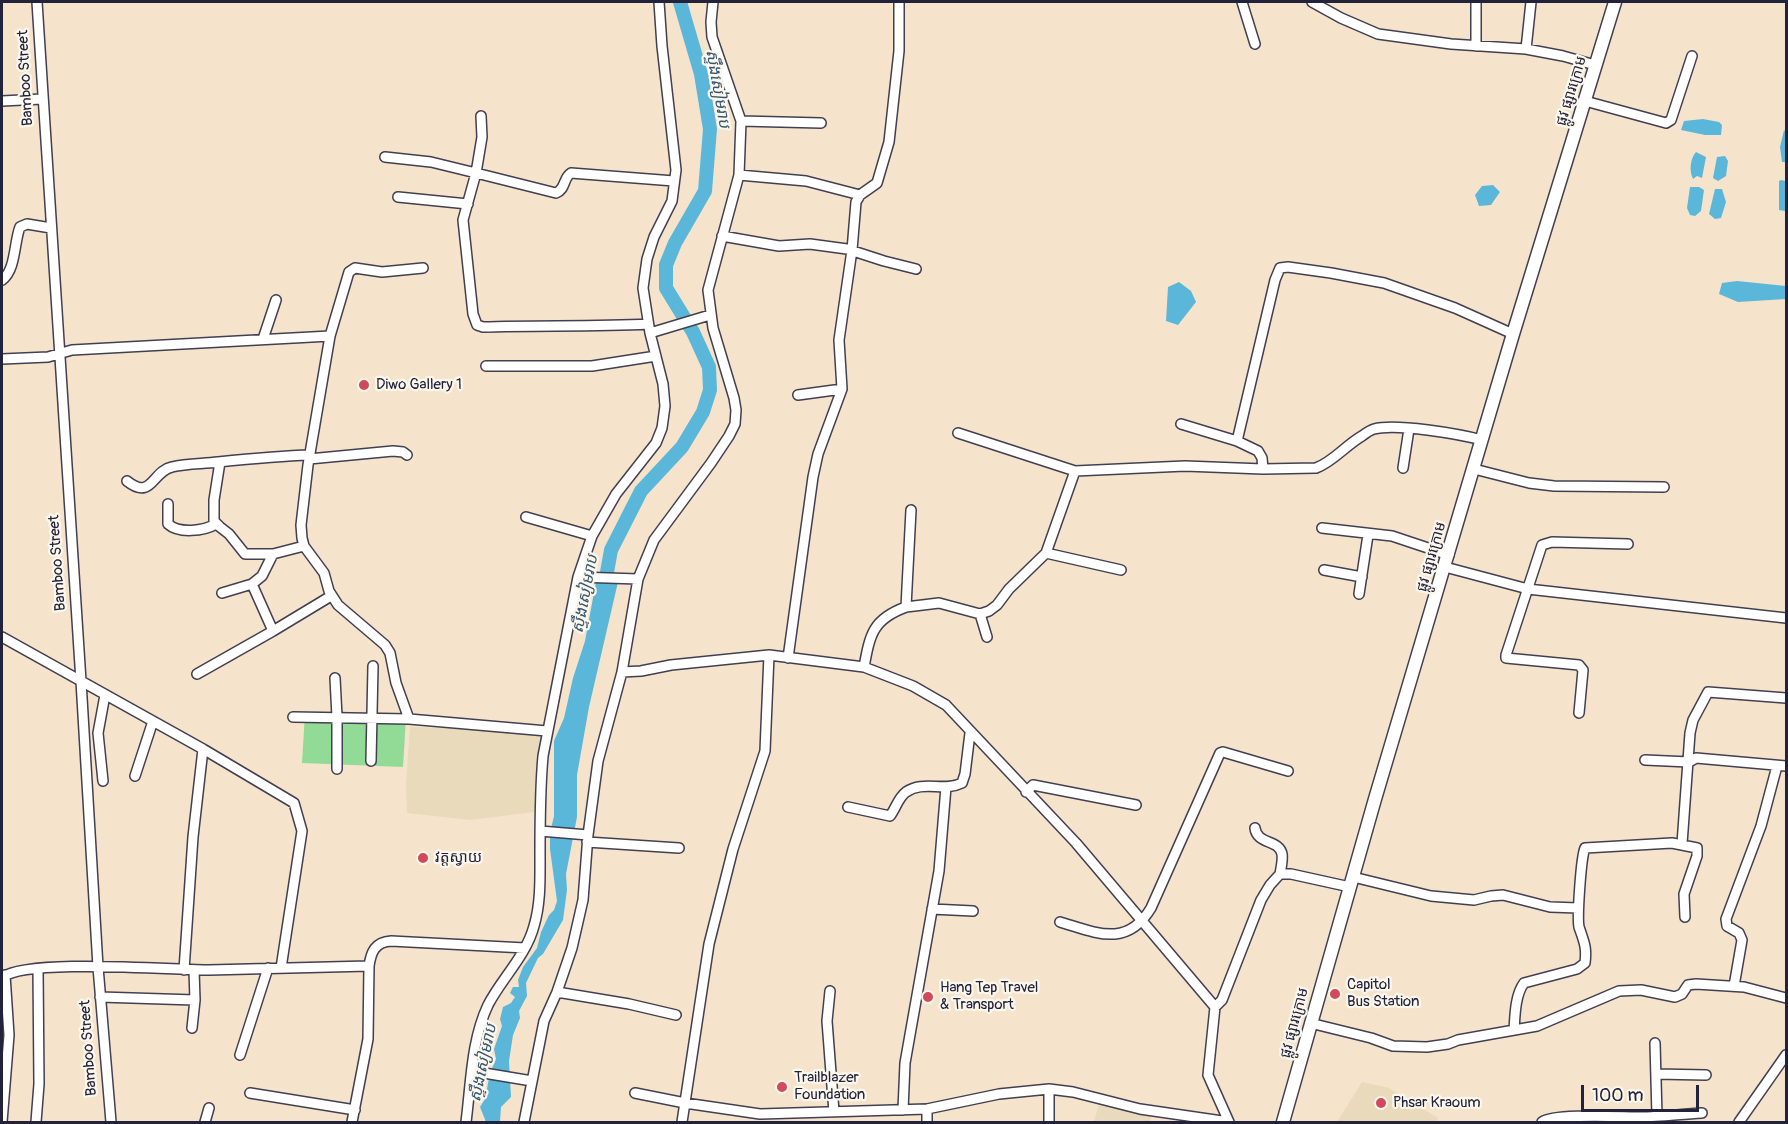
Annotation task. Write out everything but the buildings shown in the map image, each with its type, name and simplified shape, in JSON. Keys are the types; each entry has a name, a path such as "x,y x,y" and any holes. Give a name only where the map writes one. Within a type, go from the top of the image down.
{"main road":[{"name":"ផ្លូវ ផ្សារក្រោម","path":"1283,1122 1351,882 1513,334 1615,2"}],"street":[{"name":"Bamboo Street","path":"37,2 98,967 111,1122"},
{"path":"466,1122 477,1071 477,1040 488,1005 525,948 535,924 543,831 540,783 547,731 592,536 616,494 656,443 662,428 663,384 649,329 643,288 647,259 654,237 672,201 674,182 675,149 663,56 659,2"},
{"path":"524,1122 544,1021 572,948 583,900 598,761 622,672 633,579 654,540 711,463 735,424 734,398 710,315 708,284 739,175 741,121 712,37 713,2 705,2"},
{"path":"788,658 815,464 842,389 839,340 852,250 856,202 860,195 877,183 889,142 899,51 899,2"},
{"path":"1242,2 1255,44"},
{"path":"1312,2 1332,6 1341,18 1378,34 1476,46 1526,49 1595,65"},
{"path":"1476,2 1476,46"},
{"path":"1526,49 1531,2"},
{"path":"1585,101 1666,123 1671,120 1692,56"},
{"path":"2,101 42,99"},
{"path":"481,116 482,136 476,173 464,220 473,314 477,325 483,327 536,325 649,329 668,327 710,315"},
{"path":"741,121 821,123"},
{"path":"386,157 431,162 550,193 559,192 571,173 674,182"},
{"path":"739,175 806,182 860,195"},
{"path":"398,197 468,204"},
{"path":"2,280 10,267 20,227 27,224 51,228"},
{"path":"722,237 779,246 810,244 852,250 916,269"},
{"path":"409,719 396,683 390,652 331,596 324,573 304,546 301,525 309,457 330,336 349,272 355,268 382,272 423,268"},
{"path":"1237,441 1275,280 1280,268 1331,273 1384,283 1436,301 1513,334"},
{"path":"263,339 276,300"},
{"path":"2,359 48,357 72,350 330,336"},
{"path":"486,366 592,366 656,356"},
{"path":"798,394 842,389"},
{"path":"1181,424 1237,441 1258,451 1262,458 1263,469"},
{"path":"958,433 1075,471 1185,466 1263,469 1316,468 1324,465 1350,443 1373,429 1443,432 1482,440"},
{"path":"1403,468 1409,429"},
{"path":"127,482 137,488 142,488 151,484 169,467 247,458 309,457 393,451 407,455"},
{"path":"220,462 214,501 216,524 229,534 244,554 273,554 304,546"},
{"path":"1474,469 1547,485 1664,487"},
{"path":"864,667 868,642 877,622 890,612 906,607 939,603 980,614 997,605 1009,589 1046,553 1075,471"},
{"path":"168,504 168,524 173,528 203,529 216,524"},
{"path":"906,607 911,510"},
{"path":"526,517 592,536"},
{"path":"1322,528 1392,536 1447,561 1528,589 1786,618 1786,611"},
{"path":"1359,594 1368,535"},
{"path":"1579,713 1583,670 1579,665 1506,658 1542,545 1546,543 1628,544"},
{"path":"1046,553 1120,570"},
{"path":"222,593 252,584 262,576 273,554"},
{"path":"1324,570 1362,576"},
{"path":"581,577 633,579"},
{"path":"252,584 273,631"},
{"path":"197,674 331,596"},
{"path":"980,614 987,637"},
{"path":"2,637 203,749 294,803 302,831 281,968"},
{"path":"622,672 769,655 864,667 913,686 946,705 1076,843 1215,1007"},
{"path":"682,1122 708,944 733,849 765,751 769,655"},
{"path":"371,761 373,666"},
{"path":"335,678 338,717 337,769"},
{"path":"1682,844 1690,733 1693,720 1708,692 1786,698"},
{"path":"103,781 98,733 105,695"},
{"path":"294,717 409,719 547,731"},
{"path":"135,776 153,721"},
{"path":"848,807 890,816 907,792 930,785 946,787 962,783 970,733"},
{"path":"192,1028 195,1000 189,970 193,837 203,749"},
{"path":"1060,922 1106,936 1132,930 1144,921 1220,753 1288,771"},
{"path":"1645,760 1689,762 1696,758 1782,766 1726,919 1728,926 1739,933 1742,940 1734,986"},
{"path":"1026,792 1033,785 1136,805"},
{"path":"903,1110 905,1063 928,944 939,871 946,787"},
{"path":"1229,1122 1208,1076 1215,1007 1222,1000 1261,900 1280,874 1282,852 1280,847 1260,839 1255,828"},
{"path":"543,831 679,848"},
{"path":"1514,1030 1517,1005 1524,983 1577,969 1585,963 1585,939 1579,926 1578,908 1585,848 1682,844 1696,848 1698,852 1684,894 1685,917"},
{"path":"1280,874 1351,882 1431,896 1474,900 1503,896 1545,907 1578,908"},
{"path":"932,909 973,911"},
{"path":"352,1122 368,1039 369,966 372,951 386,941 525,948"},
{"path":"2,1122 9,1035 3,976 38,969 98,967 189,970 369,966"},
{"path":"240,1055 268,968"},
{"path":"36,1122 39,1064 38,969"},
{"path":"1310,1023 1371,1038 1393,1046 1411,1048 1448,1044 1458,1040 1542,1024 1619,991 1641,990 1674,997 1682,994 1690,984 1734,986 1786,998"},
{"path":"830,991 827,1021 830,1115"},
{"path":"557,992 630,1004 676,1015"},
{"path":"100,997 195,1000"},
{"path":"1655,1043 1657,1116"},
{"path":"1739,1122 1786,1055"},
{"path":"477,1071 532,1081"},
{"path":"1656,1074 1706,1075"},
{"path":"635,1093 760,1114 830,1115 927,1109 999,1094 1049,1089 1073,1092 1140,1109 1229,1122"},
{"path":"1049,1089 1049,1122"},
{"path":"250,1094 355,1110"},
{"path":"205,1122 209,1108"},
{"path":"927,1109 927,1122"},
{"path":"866,1122 867,1111"},
{"path":"1542,1122 1548,1119 1590,1116 1702,1113"}],"shaded area":[{"path":"410,727 544,731 542,811 470,820 407,813 406,784"},
{"name":"Phsar Kraoum","path":"1362,1082 1389,1088 1438,1118 1436,1122 1337,1122"},
{"path":"1100,1100 1153,1110 1150,1122 1094,1122"}],"green space":[{"path":"305,713 406,718 403,767 302,763"}],"water":[{"path":"1703,119 1719,122 1722,125 1721,135 1705,135 1681,130 1684,121"},
{"path":"1784,130 1786,132 1786,162 1782,162 1780,147"},
{"path":"1696,152 1706,157 1702,178 1697,176 1693,179 1691,165"},
{"path":"1725,156 1728,161 1726,176 1718,181 1713,178 1717,157"},
{"path":"1779,181 1786,181 1785,211 1779,210"},
{"path":"1493,185 1500,192 1491,205 1479,206 1475,195 1482,186"},
{"path":"1690,187 1699,187 1704,190 1701,211 1695,216 1690,215 1687,208"},
{"path":"1715,189 1722,189 1726,202 1721,218 1715,219 1709,214"},
{"path":"1737,281 1786,286 1786,299 1738,302 1719,294 1722,283"},
{"path":"1179,282 1191,291 1196,302 1178,325 1166,321 1168,287"},
{"name":"ស្ទឹងសៀមរាប","path":"596,582 618,582 589,707 577,775 577,817 566,874 567,890 563,920 543,954 538,958 526,983 527,996 519,1011 520,1018 513,1035 509,1061 511,1097 501,1107 500,1122 486,1122 480,1107 485,1099 490,1073 496,1059 494,1049 502,1026 500,1019 503,1007 511,1003 515,997 510,993 513,987 519,987 518,980 523,967 537,948 541,932 557,901 550,849 550,833 554,816 554,741 564,718 573,678 585,641"}],"waterway":[{"name":"ស្ទឹងសៀមរាប","path":"604,589 611,550 641,491 682,447 703,412 710,390 709,367 693,332 666,288 666,265 675,243 705,191 710,129 701,74 680,2"}],"place":[{"name":"Diwo Gallery 1","path":"364,385"},
{"name":"វត្តស្វាយ","path":"423,858"},
{"name":"Capitol Bus Station","path":"1335,994"},
{"name":"Hang Tep Travel & Transport","path":"928,997"},
{"name":"Trailblazer Foundation","path":"782,1087"},
{"name":"Phsar Kraoum","path":"1381,1103"}]}
